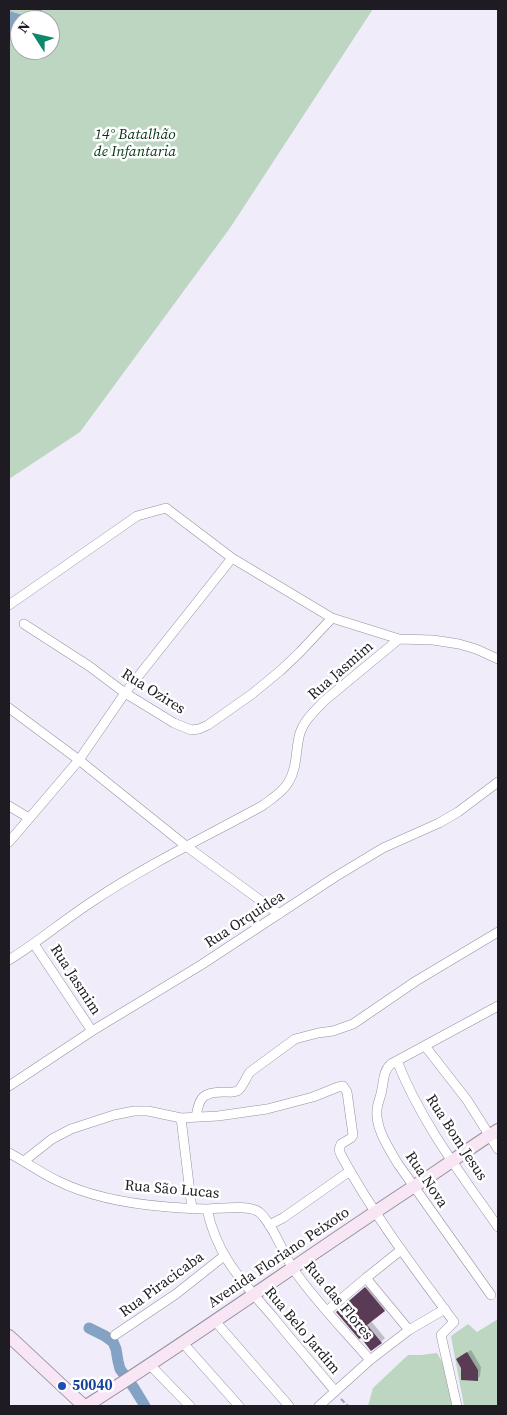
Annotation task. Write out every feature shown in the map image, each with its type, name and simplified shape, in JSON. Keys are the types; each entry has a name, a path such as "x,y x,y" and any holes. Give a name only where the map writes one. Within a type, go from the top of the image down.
{"street":[{"path":"9,605 137,516 166,508 232,558 332,618 399,639 419,639 476,648 498,659"},
{"path":"9,842 79,760 126,693 232,558"},
{"name":"Rua Ozires","path":"24,624 83,662 126,693 174,723 191,730 199,729 221,717 252,694 300,652 332,618"},
{"name":"Rua Jasmim","path":"9,960 93,901 186,846 262,806 283,790 288,784 294,769 300,732 305,723 324,701 399,639"},
{"path":"9,708 79,760 186,846 279,914"},
{"name":"Rua Orquidea","path":"9,1086 92,1031 201,965 335,877 383,848 439,823 458,812 498,782"},
{"path":"9,806 29,818"},
{"path":"196,1117 199,1102 206,1094 232,1092 240,1089 250,1072 295,1039 332,1031 352,1024 416,981 498,932"},
{"name":"Rua Jasmim","path":"34,944 92,1031"},
{"path":"397,1061 452,1030 498,1010"},
{"path":"424,1046 494,1133 498,1149"},
{"name":"Rua Nova","path":"397,1061 388,1066 384,1075 378,1108 377,1117 386,1144 491,1296"},
{"name":"Rua Bom Jesus","path":"397,1061 416,1103 438,1140 498,1227"},
{"path":"24,1161 52,1139 71,1129 114,1114 148,1111 181,1118 218,1116 267,1109 313,1097 338,1086 343,1086 347,1092 353,1132 352,1136 339,1147 341,1155 401,1250 454,1322 441,1335 456,1406"},
{"path":"181,1118 192,1209"},
{"name":"Avenida Floriano Peixoto","path":"85,1406 150,1366 375,1211 494,1133"},
{"name":"Rua São Lucas","path":"9,1154 58,1181 78,1190 99,1196 156,1206 192,1209 254,1209"},
{"path":"269,1226 350,1171"},
{"name":"Rua Belo Jardim","path":"206,1209 210,1224 224,1256 235,1273 335,1392"},
{"name":"Rua das Flores","path":"254,1209 258,1211 269,1226 293,1269 370,1360"},
{"path":"327,1311 401,1250"},
{"name":"Rua Piracicaba","path":"115,1335 176,1294 224,1256"},
{"path":"366,1278 409,1330"},
{"path":"319,1406 370,1360 409,1330 445,1309"},
{"path":"215,1321 289,1406"},
{"path":"9,1336 85,1406"},
{"path":"182,1343 240,1406"},
{"path":"150,1366 190,1406"}],"green space":[{"name":"14° Batalhão de Infantaria","path":"9,9 373,9 230,228 80,432 9,479"},
{"path":"498,1319 498,1406 464,1406 451,1336 468,1324 477,1332"},
{"path":"437,1353 454,1383 455,1406 368,1406 373,1388 408,1355"}],"water":[{"path":"9,11 10,41 9,42"}],"building":[{"path":"365,1287 385,1311 367,1325 382,1343 371,1351 336,1312"},
{"path":"467,1352 478,1370 478,1381 461,1380 461,1368 456,1359"}],"waterway":[{"path":"89,1328 113,1342 120,1369 145,1406"}],"place":[{"name":"50040","path":"62,1386"}]}
